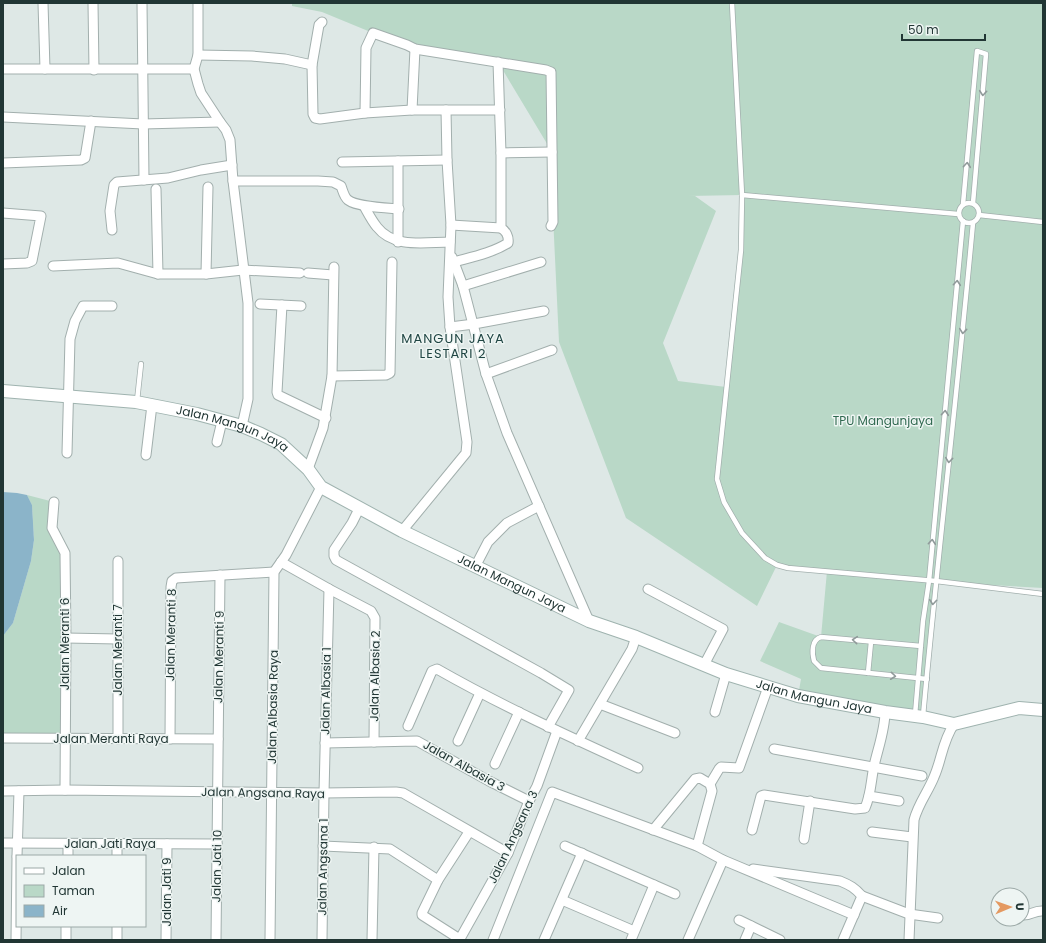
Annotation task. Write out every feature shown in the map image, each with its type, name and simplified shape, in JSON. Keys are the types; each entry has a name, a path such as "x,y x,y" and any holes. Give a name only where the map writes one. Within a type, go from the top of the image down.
{"street":[{"path":"43,3 45,69"},
{"path":"93,3 94,70"},
{"path":"142,3 144,180"},
{"path":"198,3 198,55 194,69 202,93 226,130 230,140 233,181 248,303 248,399 242,426"},
{"path":"322,22 319,25 312,65 313,114 315,118 320,119 365,112 412,110 500,110"},
{"path":"365,112 366,48 373,34 415,49 551,72 553,222 551,226"},
{"path":"412,110 415,49"},
{"path":"198,55 252,56 285,59 312,65"},
{"path":"498,62 501,153 501,228"},
{"path":"3,69 194,69"},
{"path":"446,110 451,225 450,242 453,258 474,324 486,374 507,433 589,621"},
{"path":"3,117 143,124 220,122"},
{"path":"3,163 81,160 85,158 90,121"},
{"path":"501,153 552,152"},
{"path":"342,162 447,160"},
{"path":"398,161 398,242"},
{"path":"112,230 110,211 114,185 117,182 168,178 201,170 232,165"},
{"path":"233,181 333,182 341,186 344,195 348,200 364,206 399,209"},
{"path":"206,274 208,187"},
{"path":"156,189 158,274"},
{"path":"364,206 382,233 398,242 450,242"},
{"path":"3,213 41,216 32,261 28,264 3,264"},
{"path":"451,225 501,228 505,230 509,240 508,243 490,251 453,258"},
{"path":"402,532 466,453 467,442 450,327 448,297 453,258"},
{"path":"332,376 386,375 390,373 392,262"},
{"path":"463,286 541,262"},
{"path":"53,266 118,263 158,274 206,274 243,270 304,273 334,271 332,376 326,418 308,469"},
{"path":"260,304 301,306"},
{"path":"282,305 278,395 326,418"},
{"path":"67,453 70,339 75,321 83,306 112,306"},
{"path":"450,327 544,311"},
{"path":"486,374 552,350"},
{"name":"Jalan Mangun Jaya","path":"3,391 136,402 196,414 242,426 281,444 308,469 322,487 402,532 589,621 726,674 768,687 798,696 954,724 1019,708 1043,710"},
{"path":"146,455 152,405"},
{"path":"217,442 222,421"},
{"path":"220,575 274,572 322,487"},
{"name":"Jalan Meranti 6","path":"54,502 52,528 65,553 65,790"},
{"path":"475,566 488,542 506,523 539,506"},
{"path":"359,509 352,523 334,550 336,560 541,673 569,690 548,727"},
{"name":"Jalan Meranti 7","path":"118,561 118,739"},
{"name":"Jalan Albasia 2","path":"281,562 329,590 371,611 375,618 374,742"},
{"name":"Jalan Albasia Raya","path":"270,940 274,572"},
{"name":"Jalan Meranti 8","path":"170,739 172,581 176,578 220,575"},
{"name":"Jalan Meranti 9","path":"218,792 220,575"},
{"path":"648,589 723,629 704,665"},
{"name":"Jalan Albasia 1","path":"324,793 329,590"},
{"path":"66,638 118,639"},
{"path":"578,741 632,649 636,638"},
{"path":"408,726 432,671 437,669 480,693 548,727 638,768"},
{"path":"715,712 726,674"},
{"path":"710,784 721,767 740,768 768,687"},
{"path":"458,741 480,693"},
{"path":"600,704 675,732"},
{"path":"495,764 519,712"},
{"path":"752,830 761,796 768,795 861,810 864,808 869,796 874,767 885,722 885,712"},
{"path":"908,940 914,820 917,809 934,776 947,735 954,724"},
{"name":"Jalan Angsana 3","path":"438,880 422,911 422,915 458,938 461,937 508,853 528,801 537,786 557,731"},
{"name":"Jalan Meranti Raya","path":"3,738 218,739"},
{"name":"Jalan Albasia 3","path":"325,743 416,741 528,801"},
{"path":"774,749 922,776"},
{"path":"653,830 695,779 700,778 710,784 712,791 697,846"},
{"name":"Jalan Angsana Raya","path":"3,791 65,790 272,793 396,792 403,793 508,853"},
{"path":"17,855 20,791"},
{"name":"Jalan Jati 10","path":"216,940 218,792"},
{"path":"493,940 552,792 697,846 723,860 854,915"},
{"name":"Jalan Angsana 1","path":"322,940 324,793"},
{"path":"869,796 899,801"},
{"path":"804,839 810,801"},
{"path":"323,846 374,847 390,849 438,880 469,832"},
{"path":"872,832 912,837"},
{"name":"Jalan Jati Raya","path":"3,843 217,844"},
{"path":"68,844 68,855"},
{"path":"117,844 117,855"},
{"name":"Jalan Jati 9","path":"166,940 167,844"},
{"path":"566,846 675,894"},
{"path":"372,940 374,847"},
{"path":"544,940 582,853"},
{"path":"688,940 723,860"},
{"path":"740,867 840,882 850,885 862,896 909,914 938,918"},
{"path":"562,900 633,936 654,885"},
{"path":"845,939 862,896"},
{"path":"1030,914 1037,911 1043,911"},
{"path":"739,920 780,940"},
{"path":"745,940 751,926"},
{"path":"16,927 16,940"},
{"path":"66,927 66,940"},
{"path":"117,927 117,940"}],"lane":[{"path":"732,3 742,195 741,250 717,479 724,502 742,533 765,558 777,565 788,568 929,581 1043,594"},
{"path":"963,204 978,52 986,54 973,203"},
{"path":"742,195 958,214"},
{"path":"919,717 927,679 973,223 979,215 977,206 968,202 959,208 958,214 963,221 973,223"},
{"path":"979,215 1043,222"},
{"path":"919,717 919,678 923,621 929,581 963,221"},
{"path":"136,402 141,364"},
{"path":"921,646 822,637 818,638 814,643 812,654 814,661 821,668 927,679"},
{"path":"868,673 871,642"}],"green space":[{"name":"TPU Mangunjaya","path":"292,3 1043,3 1043,588 936,582 923,717 798,696 801,679 760,661 779,622 821,637 827,571 777,565 757,606 626,518 559,342 553,216 552,152 498,62 415,49 322,12 292,6","holes":["742,195 741,250 726,387 678,381 663,343 716,211 695,196 688,196"]},
{"path":"27,495 54,502 52,519 60,543 65,739 3,738 3,636 13,623 31,561 34,540 32,505"}],"water":[{"path":"3,492 27,495 32,505 34,540 31,561 13,623 3,636"}],"district":[{"name":"MANGUN JAYA LESTARI 2","path":"453,346"}]}
